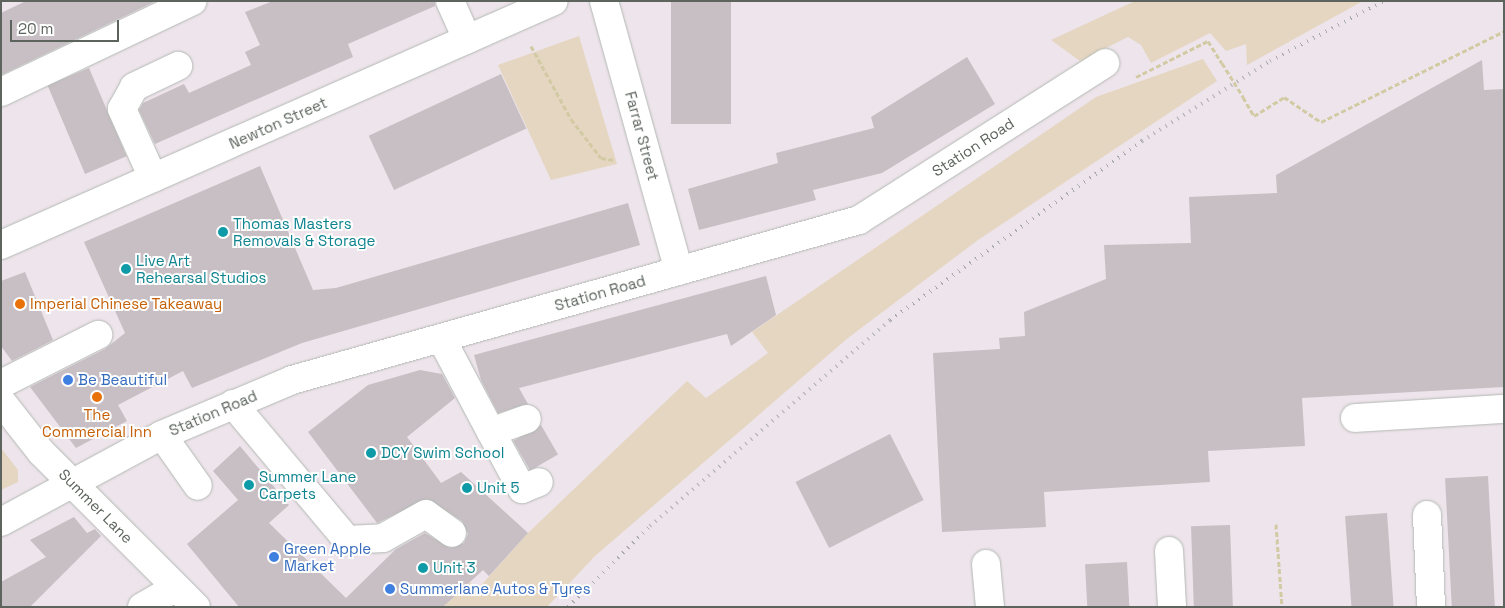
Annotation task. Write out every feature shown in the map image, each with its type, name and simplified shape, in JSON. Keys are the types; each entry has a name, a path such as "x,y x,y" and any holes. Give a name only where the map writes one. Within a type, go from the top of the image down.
{"street":[{"path":"1,92 193,1"},
{"path":"450,1 467,39"},
{"name":"Newton Street","path":"1,246 554,1"},
{"name":"Farrar Street","path":"604,1 679,271"},
{"name":"Station Road","path":"1,522 162,435 292,380 860,220 1105,63"},
{"path":"153,178 122,109 134,87 178,66"},
{"path":"1,384 98,335"},
{"path":"442,338 522,488 539,482"},
{"name":"Summer Lane","path":"1,401 42,452 196,607"},
{"path":"233,404 347,540 383,538 426,514 452,533"},
{"path":"1355,418 1504,409"},
{"path":"491,432 527,419"},
{"path":"162,435 198,486"},
{"path":"1427,515 1432,607"},
{"path":"1169,551 1172,607"},
{"path":"986,564 990,607"},
{"path":"142,607 176,587"}],"path":[{"path":"516,18 571,119 601,158 646,153"},
{"path":"1170,62 1208,41 1254,116 1284,97 1321,122 1504,32"},
{"path":"1276,524 1282,607"}],"shaded area":[{"path":"1135,1 1363,1 1247,65 1246,44 1226,51 1210,33 1151,63 1141,45 1128,37 1080,61 1051,40"},
{"path":"579,36 617,164 551,180 498,65"},
{"path":"1203,59 1217,81 978,240 848,338 595,556 547,607 443,607 470,582 477,590 528,533 687,381 706,398 768,353 752,332 1096,97"},
{"path":"1,448 18,470 18,482 1,490"}],"building":[{"path":"26,1 156,1 1,75 1,13"},
{"path":"273,1 435,1 435,6 348,44 353,57 155,144 139,110 143,103 184,84 189,93 251,65 245,52 260,45 245,12"},
{"path":"671,1 731,1 731,124 671,124"},
{"path":"967,57 995,104 882,173 813,190 816,200 699,230 688,189 778,163 776,153 874,128 871,117"},
{"path":"1482,60 1484,90 1504,89 1504,387 1302,398 1305,446 1208,451 1210,482 1044,492 1046,527 942,532 933,353 1000,349 999,338 1025,336 1024,312 1106,279 1104,245 1191,243 1189,197 1277,193 1276,175"},
{"path":"89,68 127,156 85,174 48,86"},
{"path":"501,74 526,128 394,190 369,136"},
{"path":"260,166 313,290 336,288 628,203 640,245 302,343 192,388 183,371 118,405 127,421 76,448 30,387 105,349 125,333 84,242"},
{"name":"Imperial Chinese Takeaway","path":"25,272 53,340 12,361 1,346 1,281"},
{"path":"766,276 776,315 731,346 727,334 519,388 528,404 498,413 481,380 474,355"},
{"path":"420,370 442,374 455,398 407,437 441,483 461,472 528,533 489,576 483,570 443,607 239,607 187,544 238,500 213,471 240,446 289,505 269,523 346,598 396,549 425,533 450,548 464,543 468,534 462,521 427,499 377,523 308,432 368,385"},
{"path":"541,425 558,454 530,470 513,441"},
{"path":"890,434 924,500 829,548 796,482"},
{"path":"1488,476 1495,607 1452,607 1445,478"},
{"path":"1387,513 1394,607 1351,607 1345,516"},
{"path":"74,517 87,533 95,529 101,536 30,607 1,607 1,582 46,557 30,540"},
{"path":"1230,525 1233,607 1194,607 1191,526"},
{"path":"1127,562 1129,607 1087,607 1085,564"}],"railway":[{"path":"568,607 650,526 890,320 1142,141 1270,61 1384,1"}],"place":[{"name":"Thomas Masters Removals & Storage","path":"223,232"},
{"name":"Live Art Rehearsal Studios","path":"126,269"},
{"name":"Imperial Chinese Takeaway","path":"20,304"},
{"name":"Be Beautiful","path":"68,380"},
{"name":"The Commercial Inn","path":"97,397"},
{"name":"DCY Swim School","path":"371,453"},
{"name":"Summer Lane Carpets","path":"249,485"},
{"name":"Unit 5","path":"467,488"},
{"name":"Green Apple Market","path":"274,557"},
{"name":"Unit 3","path":"423,568"},
{"name":"Summerlane Autos & Tyres","path":"390,589"}]}
